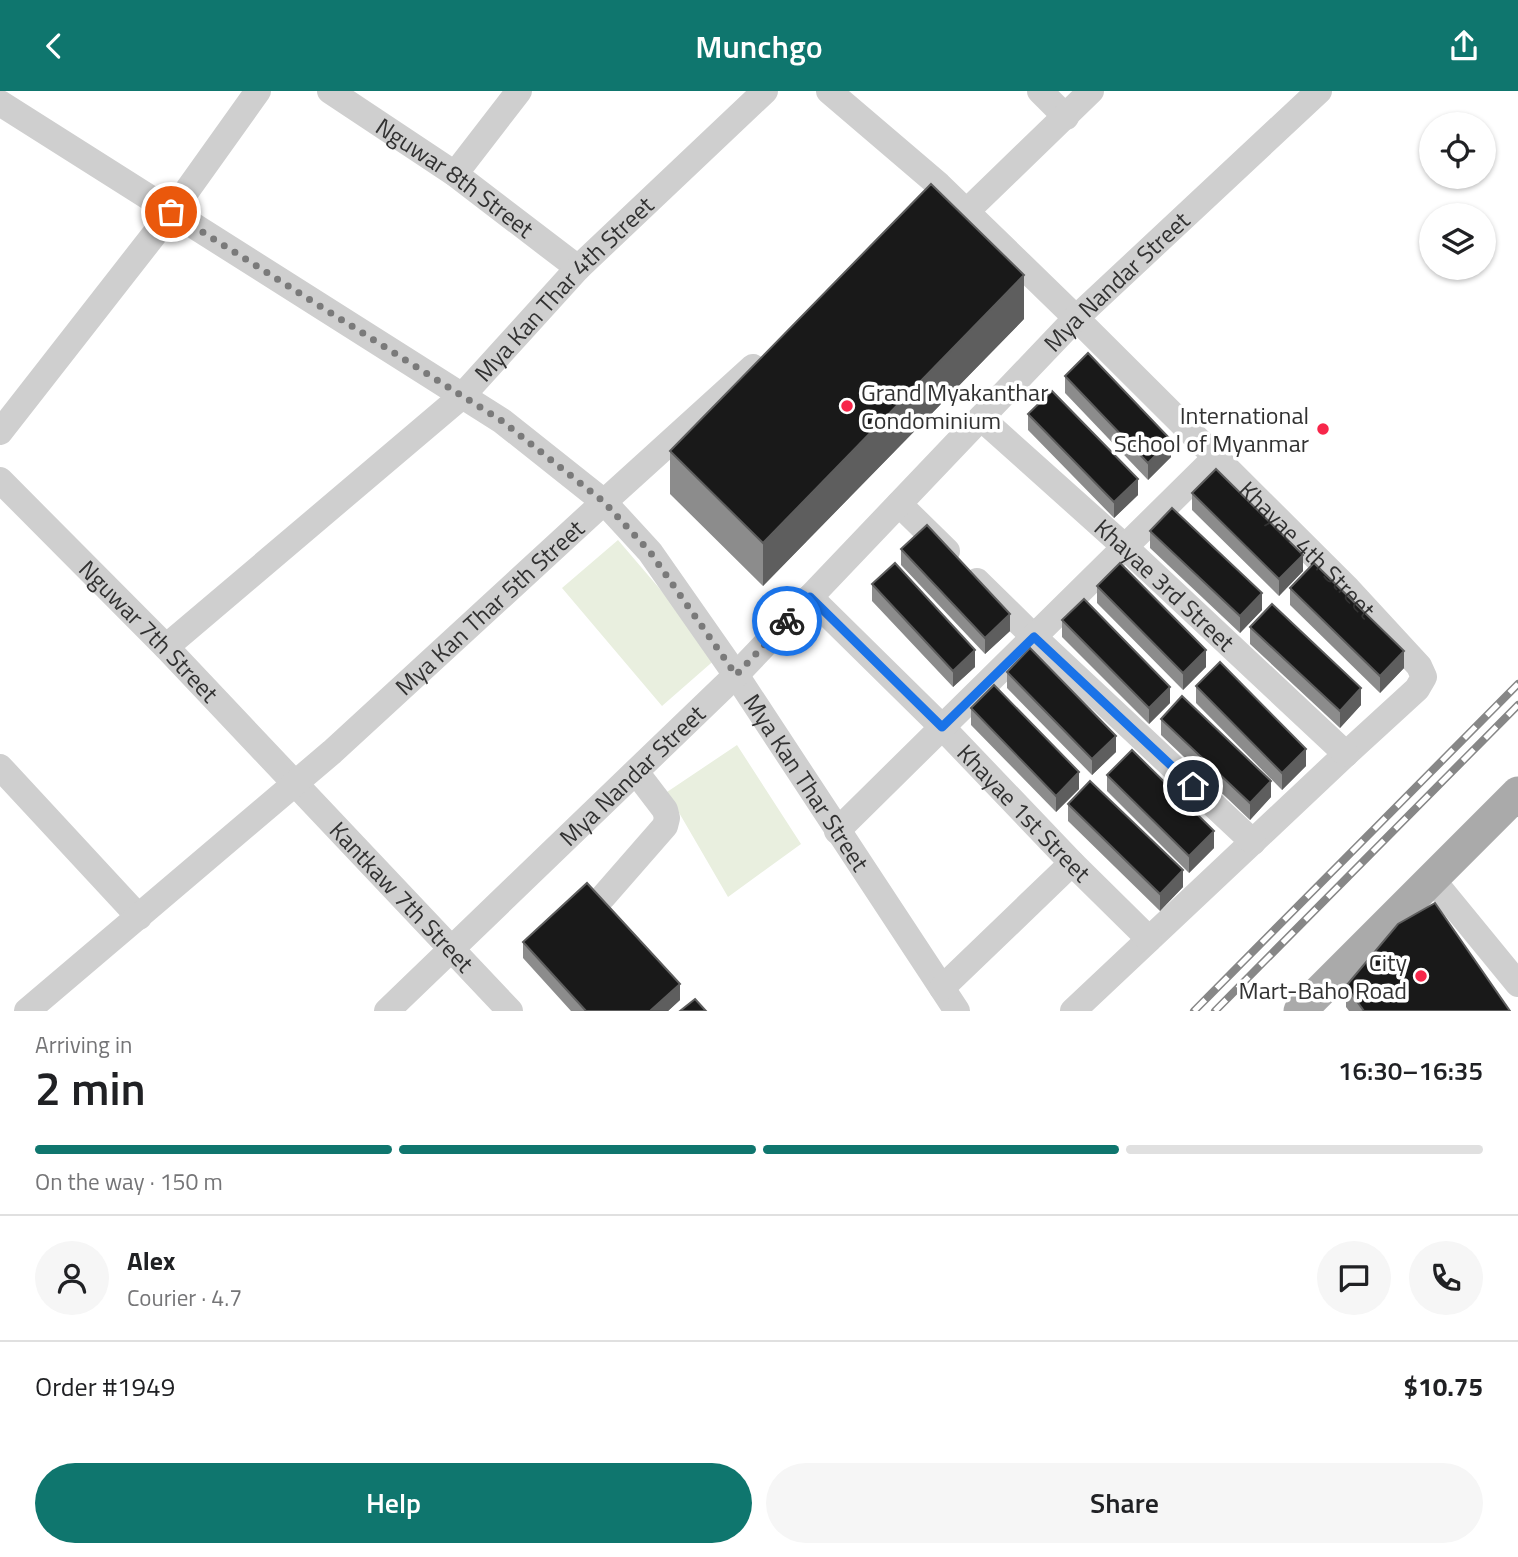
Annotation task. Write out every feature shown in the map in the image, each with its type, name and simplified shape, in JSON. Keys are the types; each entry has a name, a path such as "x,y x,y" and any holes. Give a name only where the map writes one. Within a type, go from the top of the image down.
{"main road":[{"path":"1300,1011 1394,934 1432,879 1515,802"}],"street":[{"path":"0,432 171,212 258,91"},
{"name":"Nguwar 8th Street","path":"330,91 455,174 578,268"},
{"path":"455,174 519,91"},
{"name":"Mya Kan Thar 4th Street","path":"166,647 462,396 578,268 765,91"},
{"name":"Khayae 4th Street","path":"829,91 939,185 1076,318 1348,589 1419,666 1424,677 1417,689 1346,754"},
{"path":"1040,91 1066,117"},
{"path":"966,212 1091,91"},
{"name":"Mya Nandar Street","path":"387,1011 736,675 1076,318 1319,91"},
{"name":"Mya Kan Thar Street","path":"0,103 502,421 604,502 650,552 736,675 957,1011"},
{"path":"919,204 939,185"},
{"name":"Mya Kan Thar 5th Street","path":"27,1011 332,751 766,355"},
{"name":"Khayae 3rd Street","path":"981,418 1125,547 1346,754"},
{"path":"837,831 1215,458"},
{"name":"Nguwar 7th Street","path":"0,480 166,647 295,783"},
{"path":"900,504 1034,637 1253,842"},
{"name":"Khayae 1st Street","path":"810,597 942,727 1149,939"},
{"path":"1073,1011 1346,754"},
{"path":"0,767 139,917"},
{"path":"603,897 665,826 665,810 636,772"},
{"name":"Kantkaw 7th Street","path":"295,783 510,1011"},
{"path":"942,988 1072,863"},
{"path":"1432,879 1518,984"}],"green space":[{"path":"618,540 718,657 662,706 562,588"},
{"path":"737,745 801,844 728,897 667,792"}],"building":[{"name":"Grand Myakanthar Condominium","path":"931,184 1024,275 763,543 670,451"},
{"path":"1088,353 1171,440 1148,463 1065,376"},
{"path":"1052,391 1138,479 1114,502 1028,414"},
{"path":"1216,469 1303,555 1279,579 1192,493"},
{"path":"1172,508 1262,593 1240,616 1150,531"},
{"path":"927,525 1010,614 985,638 901,549"},
{"path":"895,563 975,650 953,671 872,584"},
{"path":"1120,563 1206,650 1183,673 1097,586"},
{"path":"1314,563 1404,651 1380,676 1290,588"},
{"path":"1084,599 1170,687 1149,708 1062,620"},
{"path":"1272,604 1361,688 1340,711 1250,627"},
{"path":"1030,648 1116,736 1092,759 1007,672"},
{"path":"1220,662 1306,749 1282,773 1196,686"},
{"path":"994,685 1079,772 1056,796 971,708"},
{"path":"1182,696 1271,781 1250,803 1161,719"},
{"path":"1132,750 1214,831 1189,856 1107,775"},
{"path":"1090,781 1183,870 1160,894 1068,804"},
{"path":"587,883 680,984 650,1011 586,1011 523,942"},
{"name":"City Mart-Baho Road","path":"1435,903 1510,1011 1364,1011 1346,986 1398,924"},
{"path":"695,999 706,1011 680,1011"}],"railway":[{"path":"1194,1011 1518,684"},
{"path":"1215,1011 1518,705"}],"way so far":[{"path":"171,212 502,421 604,502 650,552 736,675 787,621"}],"place":[{"name":"Grand Myakanthar Condominium","path":"847,406"},
{"name":"International School of Myanmar","path":"1323,429"},
{"name":"City Mart-Baho Road","path":"1421,976"}],"route":[{"path":"787,621 810,597 942,727 1034,637 1193,786"}]}
